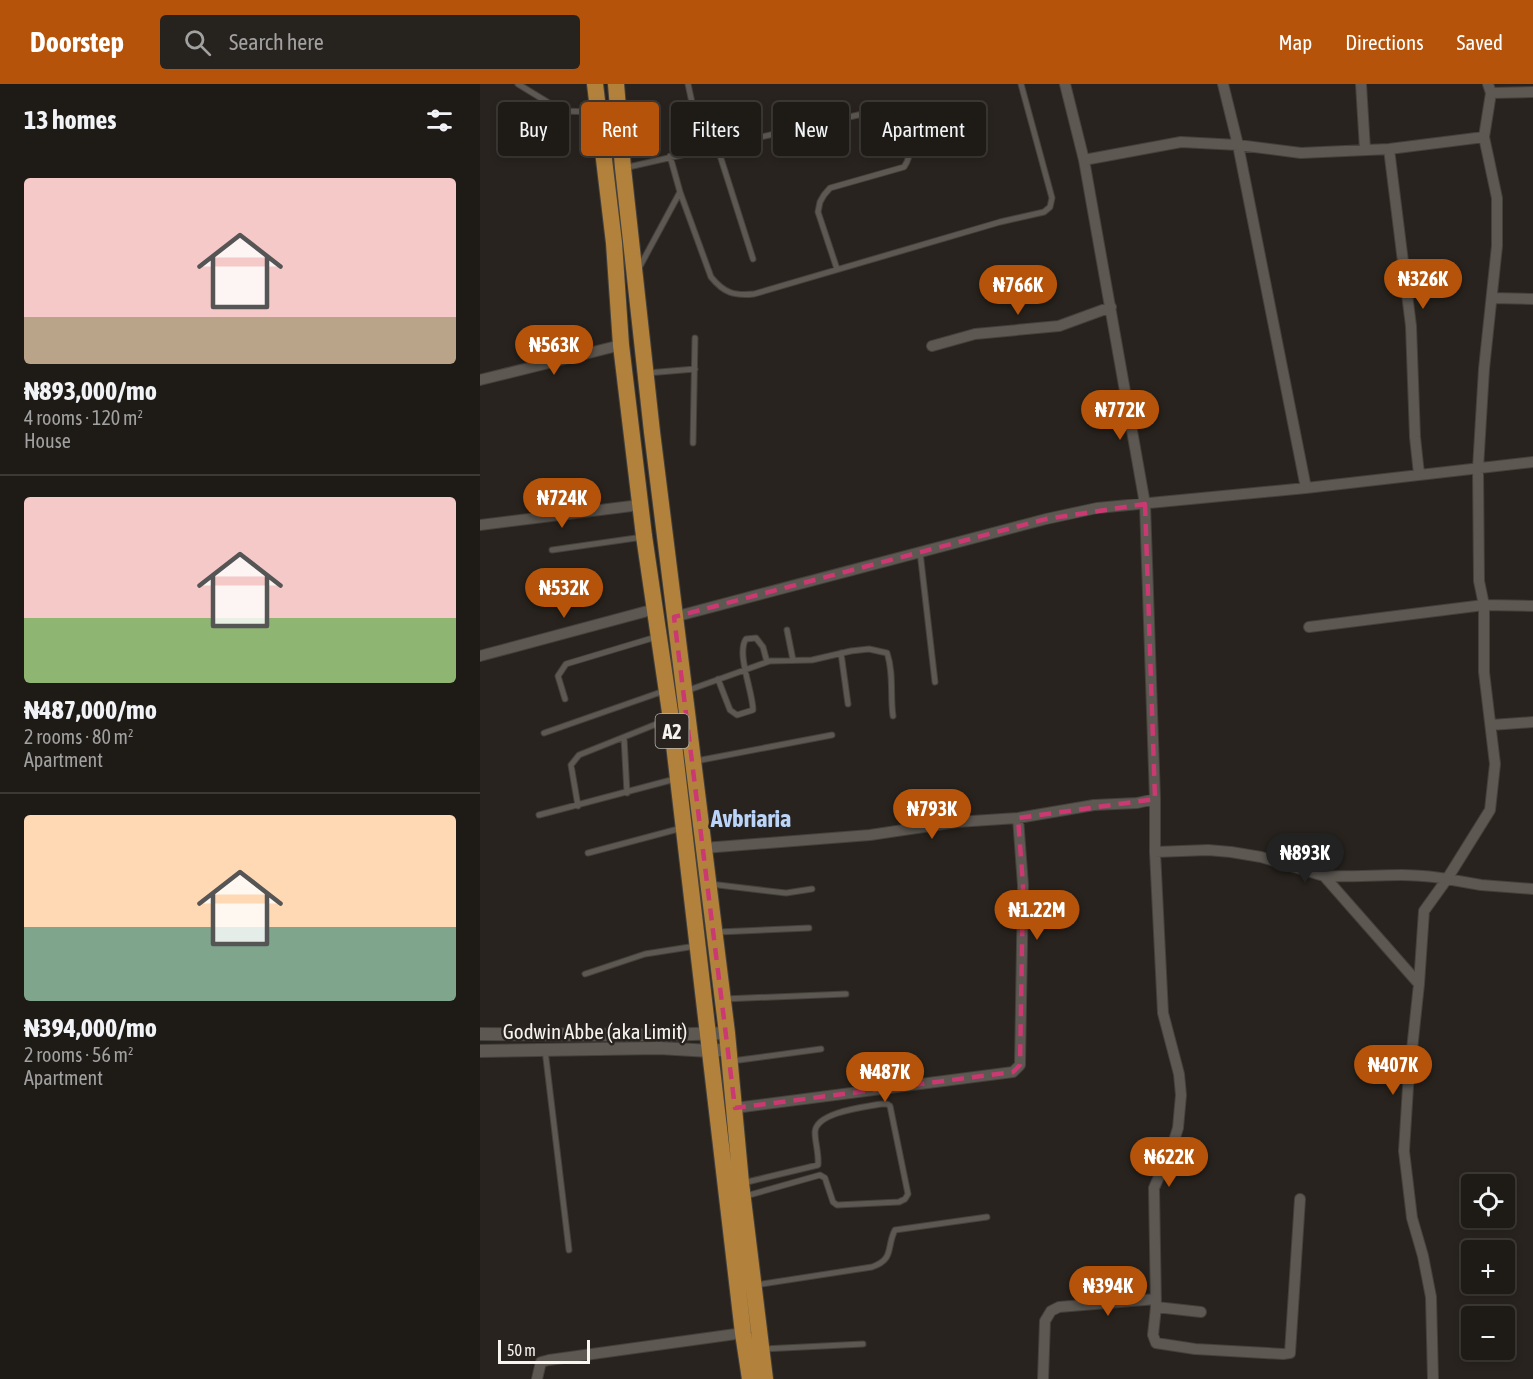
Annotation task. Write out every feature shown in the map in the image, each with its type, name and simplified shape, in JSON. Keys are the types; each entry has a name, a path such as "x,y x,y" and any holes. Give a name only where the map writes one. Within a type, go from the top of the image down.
{"highway":[{"name":"A2","path":"595,84 597,102"},
{"name":"A2","path":"616,84 622,168 645,373 729,1048 742,1190 765,1379"},
{"name":"A2","path":"603,156 614,243 621,345 640,505 671,719 750,1379"}],"street":[{"path":"1065,84 1084,160 1112,307 1145,504 1155,852 1163,1013 1179,1074 1181,1095 1178,1128 1173,1147 1154,1188 1156,1303 1153,1335 1155,1342 1159,1345 1290,1353 1300,1199"},
{"path":"1223,84 1238,145 1306,488"},
{"path":"1360,84 1365,149"},
{"path":"1433,1379 1431,1297 1423,1256 1412,1218 1404,1151 1408,1087 1424,911 1490,810 1495,764 1484,672 1484,605 1479,581 1478,468 1484,369 1497,246 1497,198 1484,137 1490,88 1533,92"},
{"path":"1084,160 1181,142 1238,145 1301,153 1389,149 1484,137"},
{"path":"1389,149 1411,326 1415,437 1419,474"},
{"path":"1492,298 1533,299"},
{"path":"932,346 975,334 1059,326 1112,307"},
{"path":"480,380 621,345"},
{"path":"675,617 1097,508 1306,488 1533,462"},
{"path":"480,525 640,505"},
{"path":"1309,627 1484,605 1533,606"},
{"path":"480,656 655,609"},
{"path":"1491,725 1533,722"},
{"path":"704,848 870,835 957,822 1017,818 1094,805 1155,799"},
{"path":"735,1108 1013,1072 1020,1065 1023,885 1017,818"},
{"path":"1155,852 1208,850 1231,852 1261,857 1324,876 1417,876 1481,885 1533,889"},
{"path":"1324,876 1419,984"},
{"name":"Godwin Abbe (aka Limit)","path":"480,1034 708,1033 729,1048"},
{"name":"Godwin Abbe (aka Limit)","path":"480,1051 659,1048 710,1051 729,1048"},
{"path":"1043,1379 1045,1321 1051,1311 1059,1307 1156,1303 1202,1312"},
{"path":"537,1379 541,1362 549,1360 743,1333"}],"lane":[{"path":"518,84 561,111 581,112"},
{"path":"688,84 692,102"},
{"path":"622,168 670,156 680,192 711,276 719,287 730,294 754,294 1000,222 1044,212 1050,207 1052,198 1021,84"},
{"path":"761,136 888,108 899,108 905,113 910,159 904,167 830,188 820,202 818,212 837,269"},
{"path":"720,156 753,259"},
{"path":"634,277 680,192"},
{"path":"693,443 695,338"},
{"path":"645,373 695,369"},
{"path":"552,550 644,536"},
{"path":"920,552 935,682"},
{"path":"787,630 793,660"},
{"path":"565,699 558,676 566,664 658,636"},
{"path":"718,679 730,710 736,715 753,710 743,643 752,637 756,638 763,647 767,662"},
{"path":"685,691 767,662 812,660 869,649 887,653 890,663 893,716"},
{"path":"841,653 848,704"},
{"path":"544,733 665,690"},
{"path":"578,806 571,765 579,755 671,719"},
{"path":"694,761 832,735"},
{"path":"624,737 627,794"},
{"path":"539,815 627,794 677,779"},
{"path":"588,853 683,828"},
{"path":"708,883 786,893 812,889"},
{"path":"714,933 809,928"},
{"path":"585,974 635,956 698,946"},
{"path":"722,999 846,994"},
{"path":"729,1048 821,1050"},
{"path":"545,1050 569,1250"},
{"path":"881,1104 890,1106 908,1194 899,1202 837,1205 832,1202 825,1178 820,1175 742,1190 818,1165 815,1131 821,1120 830,1115 881,1104"},
{"path":"754,1285 872,1267 882,1263 888,1257 895,1230 987,1216"},
{"path":"762,1350 862,1344"}],"highlighted area":[{"path":"1145,504 1155,799 1018,818 1023,885 1020,1065 1013,1072 735,1108 674,617 1046,519"}],"district":[{"name":"Avbriaria","path":"751,818"}]}
